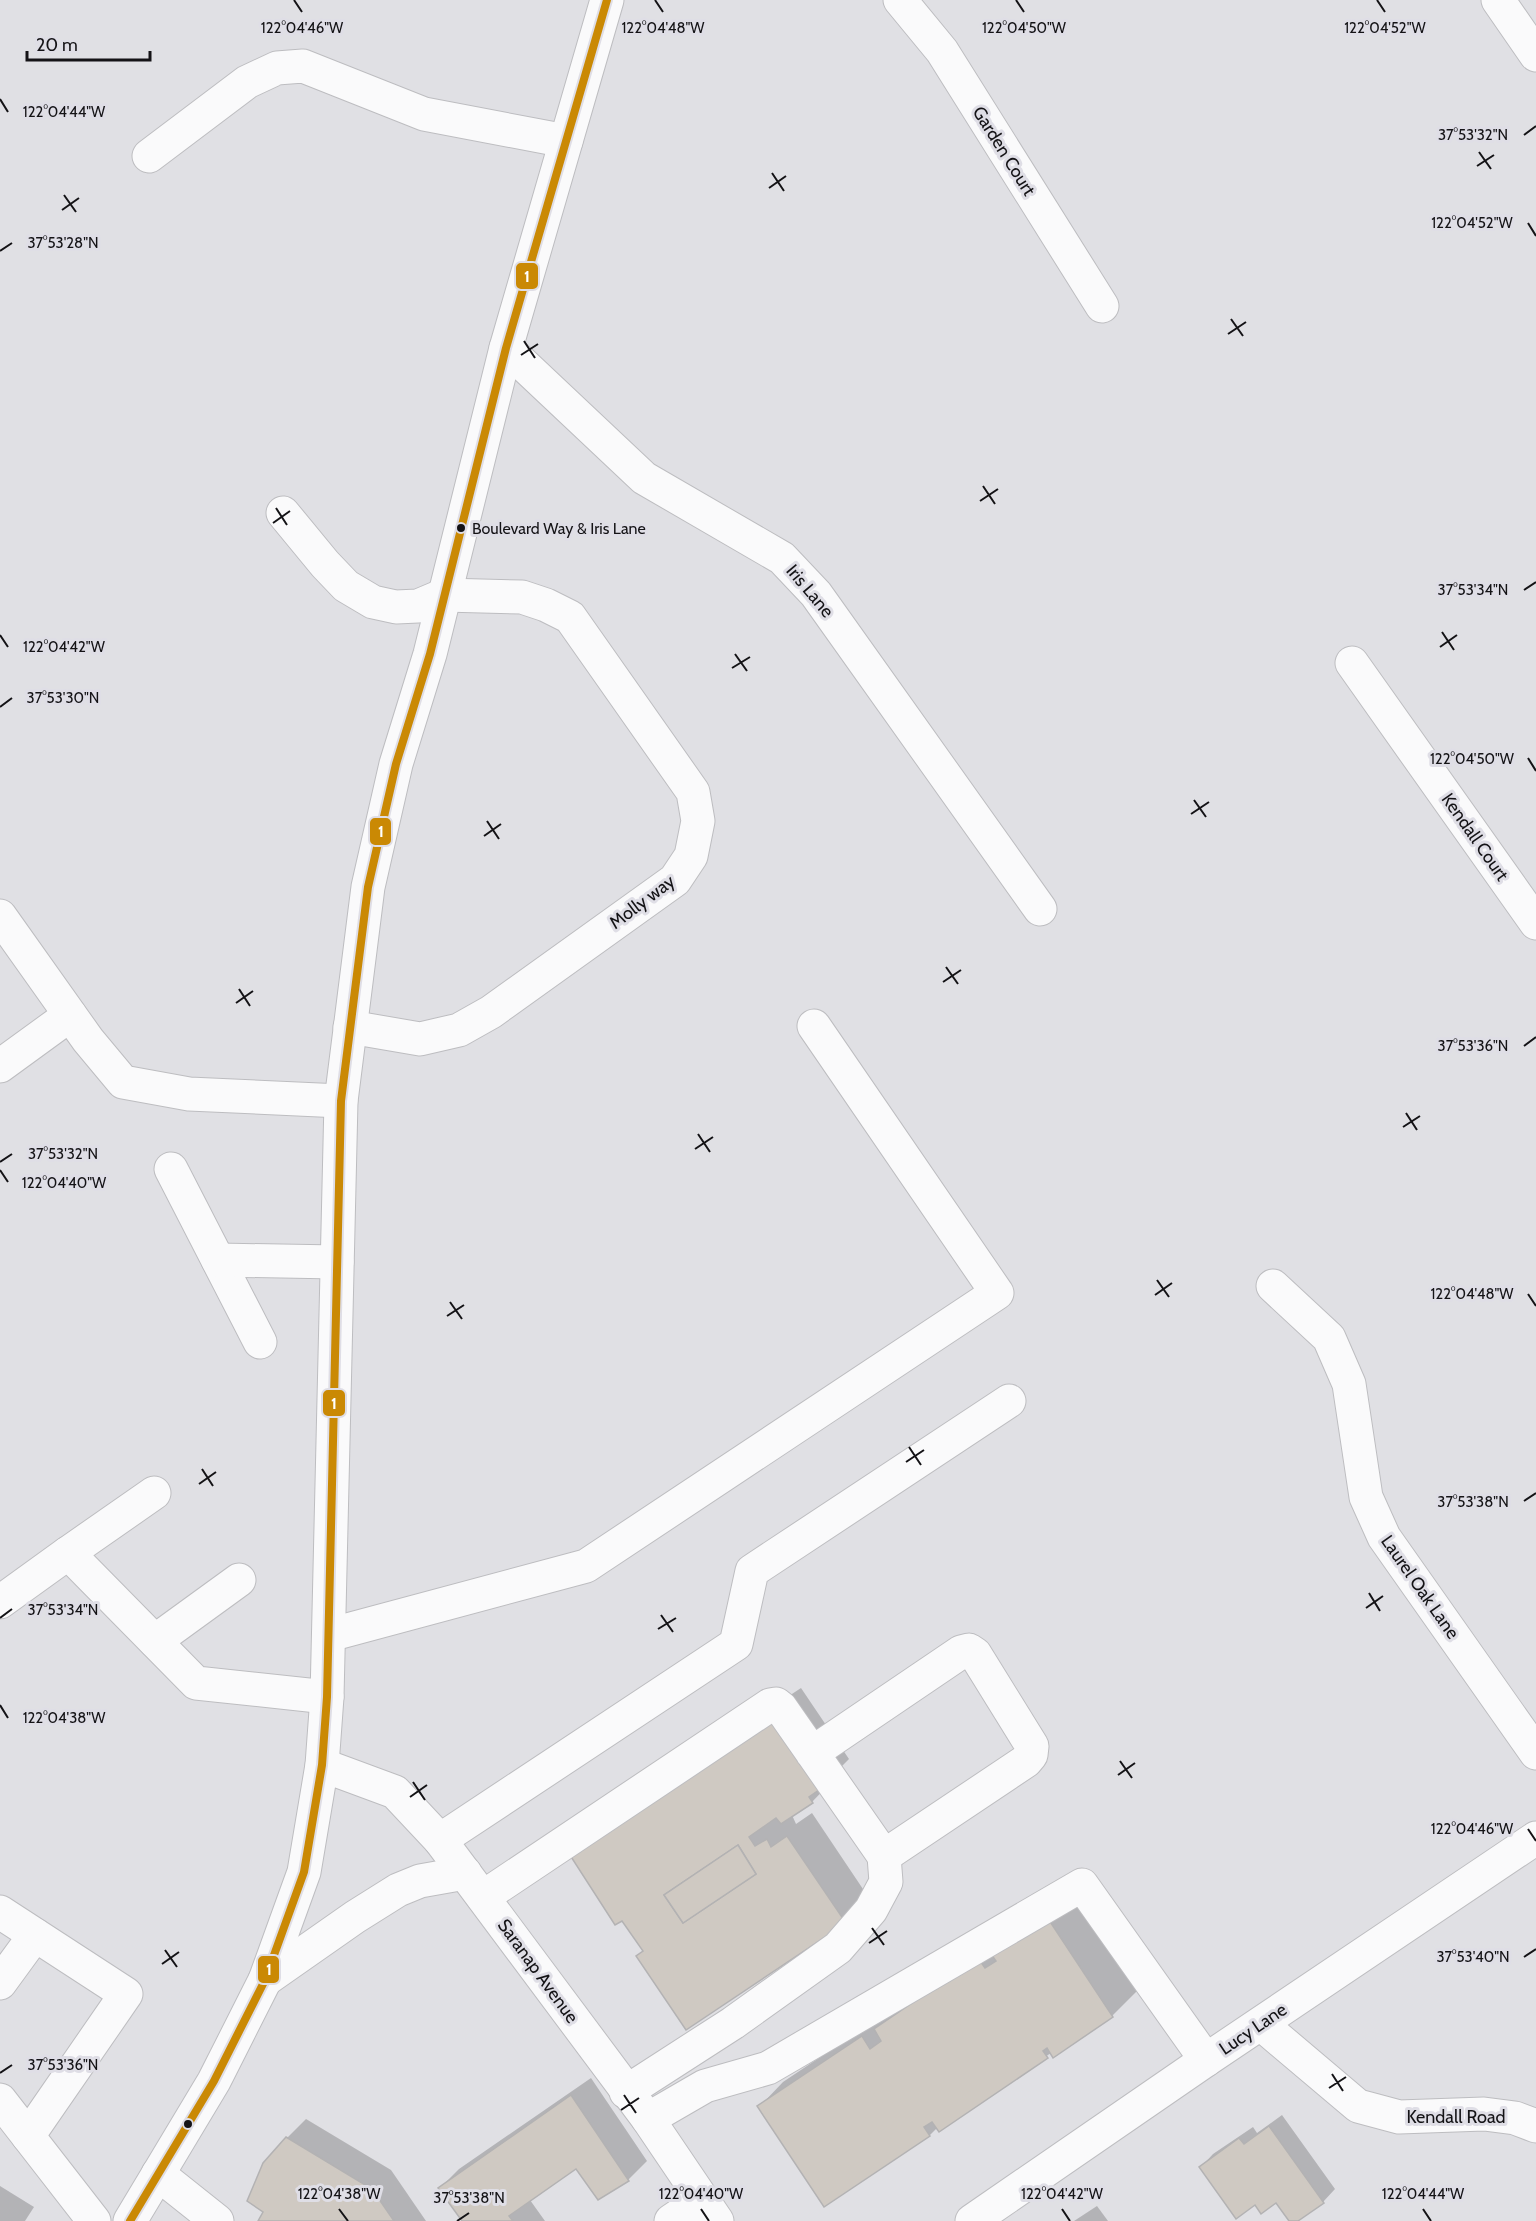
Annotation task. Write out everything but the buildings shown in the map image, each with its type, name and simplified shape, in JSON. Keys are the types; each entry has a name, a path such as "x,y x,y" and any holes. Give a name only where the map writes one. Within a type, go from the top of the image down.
{"street":[{"path":"130,2221 214,2081 265,1980 304,1872 322,1765 327,1696 341,1101 368,887 396,764 430,654 506,348 607,0"},
{"name":"Garden Court","path":"900,0 942,51 1102,306"},
{"path":"1498,0 1536,55"},
{"path":"149,156 247,82 277,68 303,66 424,114 566,141"},
{"name":"Iris Lane","path":"506,348 644,478 782,558 816,594 1040,909"},
{"path":"283,513 346,586 373,602 396,607 418,606 444,595"},
{"name":"Molly way","path":"350,1027 420,1039 459,1029 491,1012 675,880 691,856 698,821 693,792 570,617 546,605 522,597 444,595"},
{"name":"Kendall Court","path":"1352,663 1536,923"},
{"path":"0,916 88,1040 123,1082 189,1094 341,1101"},
{"path":"0,1066 70,1015"},
{"path":"329,1635 586,1566 997,1293 814,1026"},
{"path":"171,1169 260,1342"},
{"path":"218,1260 338,1262"},
{"name":"Laurel Oak Lane","path":"1273,1286 1329,1338 1349,1384 1366,1497 1384,1537 1536,1753"},
{"path":"440,1840 736,1644 752,1571 1009,1401"},
{"path":"0,1602 154,1493"},
{"path":"68,1553 196,1683 327,1696"},
{"path":"155,1641 239,1580"},
{"path":"812,1753 961,1652 969,1650 975,1654 1032,1746 1031,1755 1026,1761 884,1856"},
{"path":"265,1980 398,1890 420,1881 474,1885 770,1705 776,1704 884,1856 886,1882 871,1910 838,1948 733,2023 626,2092"},
{"name":"Saranap Avenue","path":"322,1765 395,1792 440,1840 648,2119 710,2210"},
{"name":"Lucy Lane","path":"972,2221 1536,1838"},
{"path":"648,2119 705,2086 768,2068 1082,1886 1206,2060"},
{"path":"0,1912 126,1994 28,2136"},
{"path":"0,1983 34,1935"},
{"name":"Kendall Road","path":"1261,2024 1358,2106 1400,2117 1484,2114 1515,2118 1536,2126"},
{"path":"0,2100 94,2221"},
{"path":"158,2174 217,2221"},
{"path":"671,2221 710,2210"}],"transit line":[{"name":"1","path":"130,2221 214,2081 265,1980 304,1872 322,1765 327,1697 341,1101 368,887 396,764 430,654 506,348 607,0"}],"place":[{"name":"Boulevard Way & Iris Lane","path":"461,528"}]}
